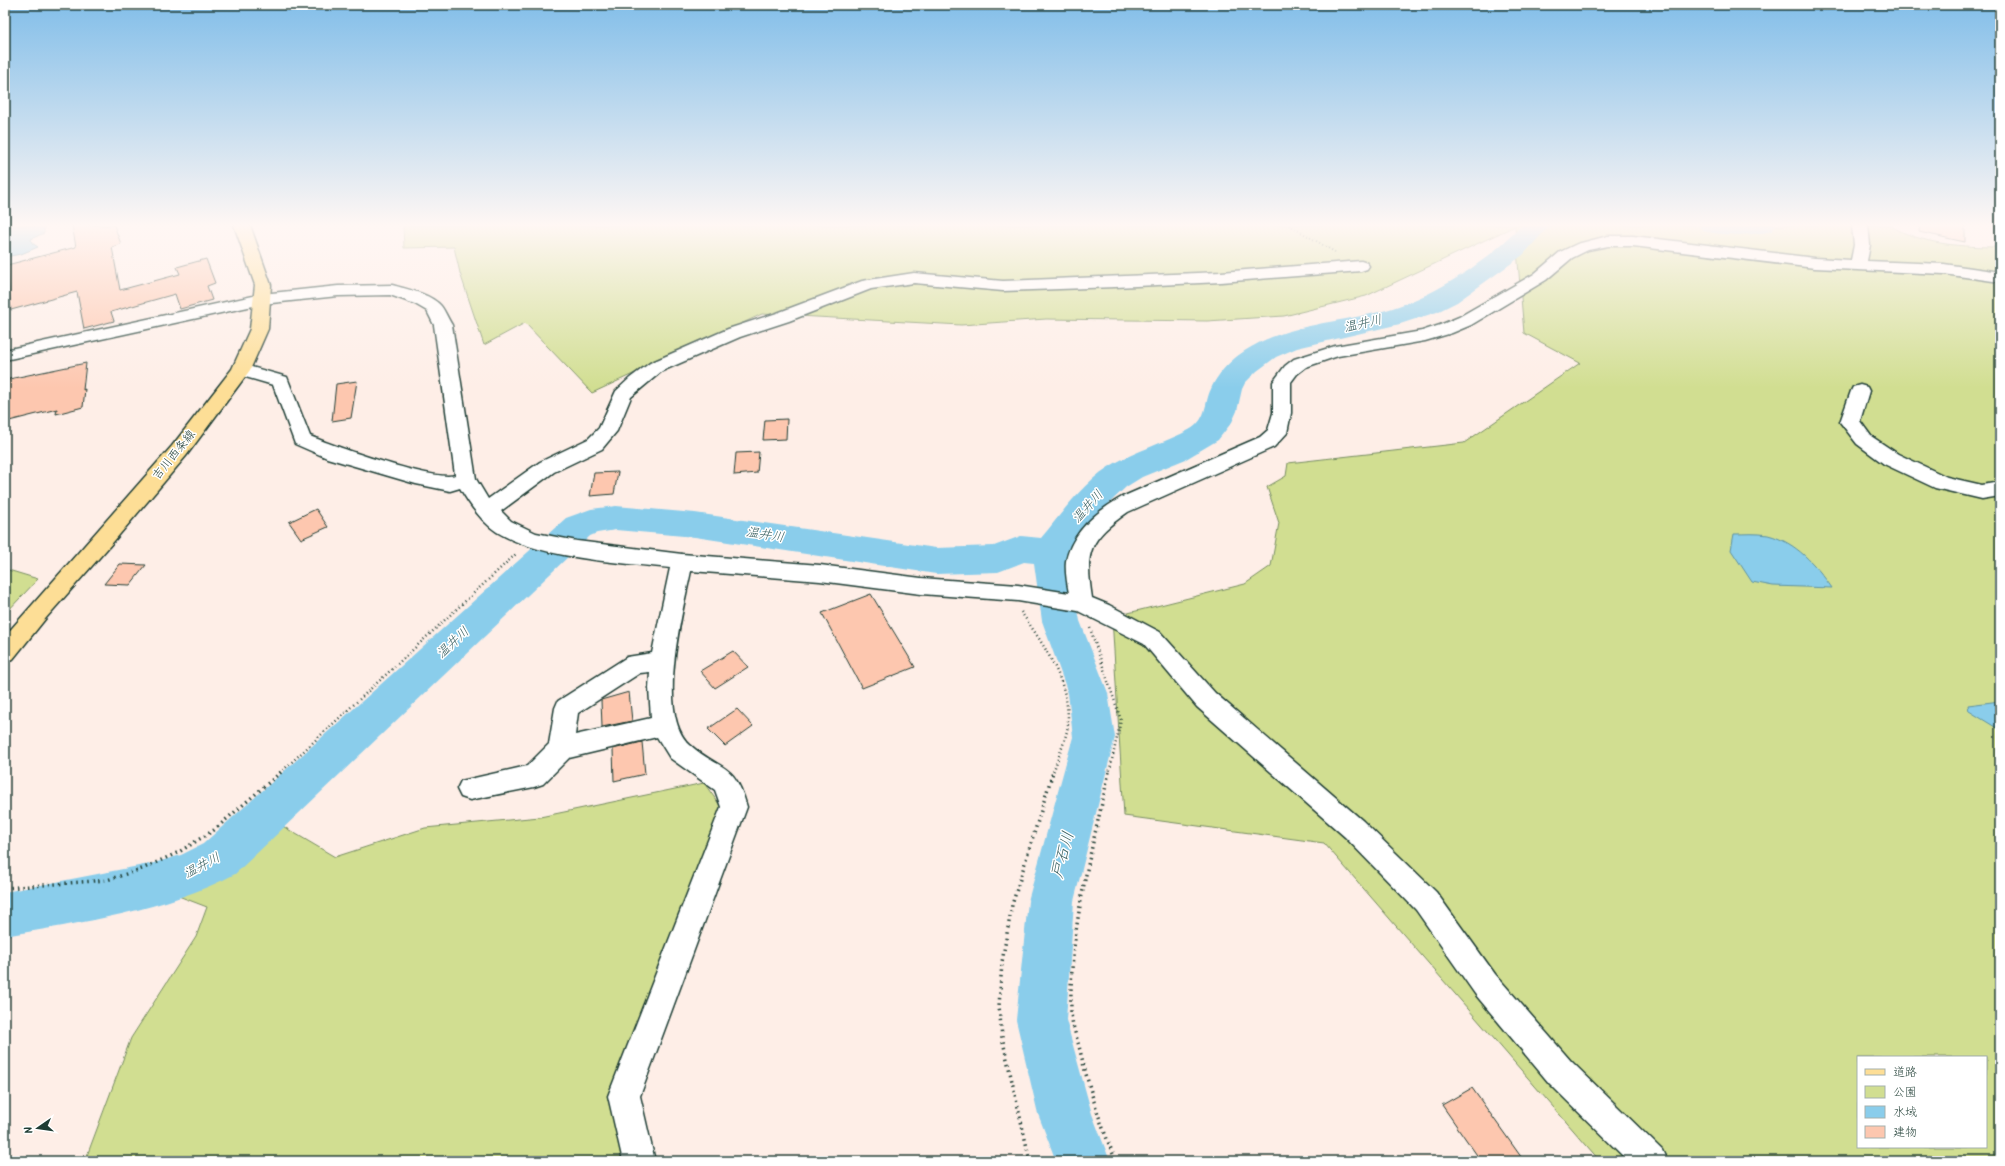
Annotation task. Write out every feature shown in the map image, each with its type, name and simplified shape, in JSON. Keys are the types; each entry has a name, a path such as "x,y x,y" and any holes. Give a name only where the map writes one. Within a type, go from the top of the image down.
{"main road":[{"name":"吉川西条線","path":"5,653 38,612 107,536 179,451 241,370 259,329 262,299 262,285 260,279"}],"street":[{"path":"487,510 547,467 595,444 606,431 623,395 636,382 656,367 675,357 734,333 783,317 868,285 905,279"},
{"path":"930,279 1003,286 1169,279"},
{"path":"1081,603 1077,562 1086,539 1097,525 1112,512 1129,502 1267,442 1277,433 1282,412 1282,382 1291,370 1300,363 1334,351 1425,336 1446,329 1465,321 1536,279"},
{"path":"5,355 262,299 338,291 392,290 421,300 434,308 443,325 466,479 477,500 504,526 535,540 577,549 682,562 820,573 921,586 1023,594 1081,603 1102,611 1152,638 1206,700 1354,829 1426,901 1485,984 1560,1072 1650,1161"},
{"path":"241,370 281,382 302,440 334,453 416,477 450,484 466,479"},
{"path":"1860,391 1850,422 1864,440 1891,459 1942,483 1982,492 2000,489"},
{"path":"639,1161 624,1096 734,807 725,782 678,750 663,725 660,696 662,661 682,562"},
{"path":"561,749 567,708 635,664 662,661"},
{"path":"470,789 534,776 561,749 663,725"}],"path":[{"path":"5,888 107,880 142,869 180,852 214,830 258,793 535,540"},
{"path":"1023,594 1018,608 1037,635 1056,668 1066,699 1068,724 1012,905 1002,962 999,1006 1002,1037 1030,1161"},
{"path":"1081,603 1121,720 1083,888 1074,951 1071,1012 1086,1076 1103,1131 1116,1161"}],"green space":[{"path":"462,279 1401,279 1366,296 1284,316 1207,321 1046,319 961,325 762,314 592,393 525,323 484,345"},
{"path":"1519,279 2000,279 2000,1161 1600,1161 1324,843 1124,816 1112,617 1245,584 1271,566 1279,523 1267,487 1286,476 1288,463 1464,443 1580,363 1524,333"},
{"path":"5,569 38,579 5,614"},
{"path":"704,783 724,811 615,1081 630,1161 85,1161 131,1038 196,937 207,907 168,892 214,868 274,821 335,857 425,828 540,817"}],"water":[{"path":"1734,534 1768,535 1788,543 1812,563 1832,588 1773,586 1752,582 1731,550"},
{"path":"2000,701 2000,730 1969,711 1968,705"}],"building":[{"path":"8,279 118,279 120,290 160,279 214,279 215,283 207,286 212,300 180,309 175,294 111,312 114,321 84,329 77,292 11,310"},
{"path":"86,363 83,407 56,414 57,409 5,422 5,398 9,379"},
{"path":"357,381 351,418 332,421 336,384"},
{"path":"787,419 786,439 763,440 765,420"},
{"path":"759,452 757,473 734,475 736,453"},
{"path":"618,472 614,494 590,496 594,473"},
{"path":"316,509 328,527 301,539 289,522"},
{"path":"120,564 146,565 130,585 104,584"},
{"path":"871,594 915,667 862,688 822,613"},
{"path":"733,651 748,667 715,688 700,671"},
{"path":"629,692 632,721 602,727 601,700"},
{"path":"737,709 753,726 725,746 708,729"},
{"path":"642,742 645,774 614,781 613,749"},
{"path":"1472,1088 1524,1161 1481,1161 1442,1105"}],"waterway":[{"name":"温井川","path":"1050,552 1090,502 1114,479 1130,469 1174,451 1207,433 1216,422 1221,411 1226,389 1234,377 1246,364 1265,351 1288,341 1390,318 1427,306 1447,296 1471,279"},
{"name":"温井川","path":"5,914 72,902 154,884 193,872 219,859 578,527 591,521 616,518 695,525 936,561 998,559 1021,549 1050,552"},
{"name":"戸石川","path":"1050,552 1061,621 1088,693 1094,737 1051,901 1041,1020 1065,1114 1083,1161"}]}
